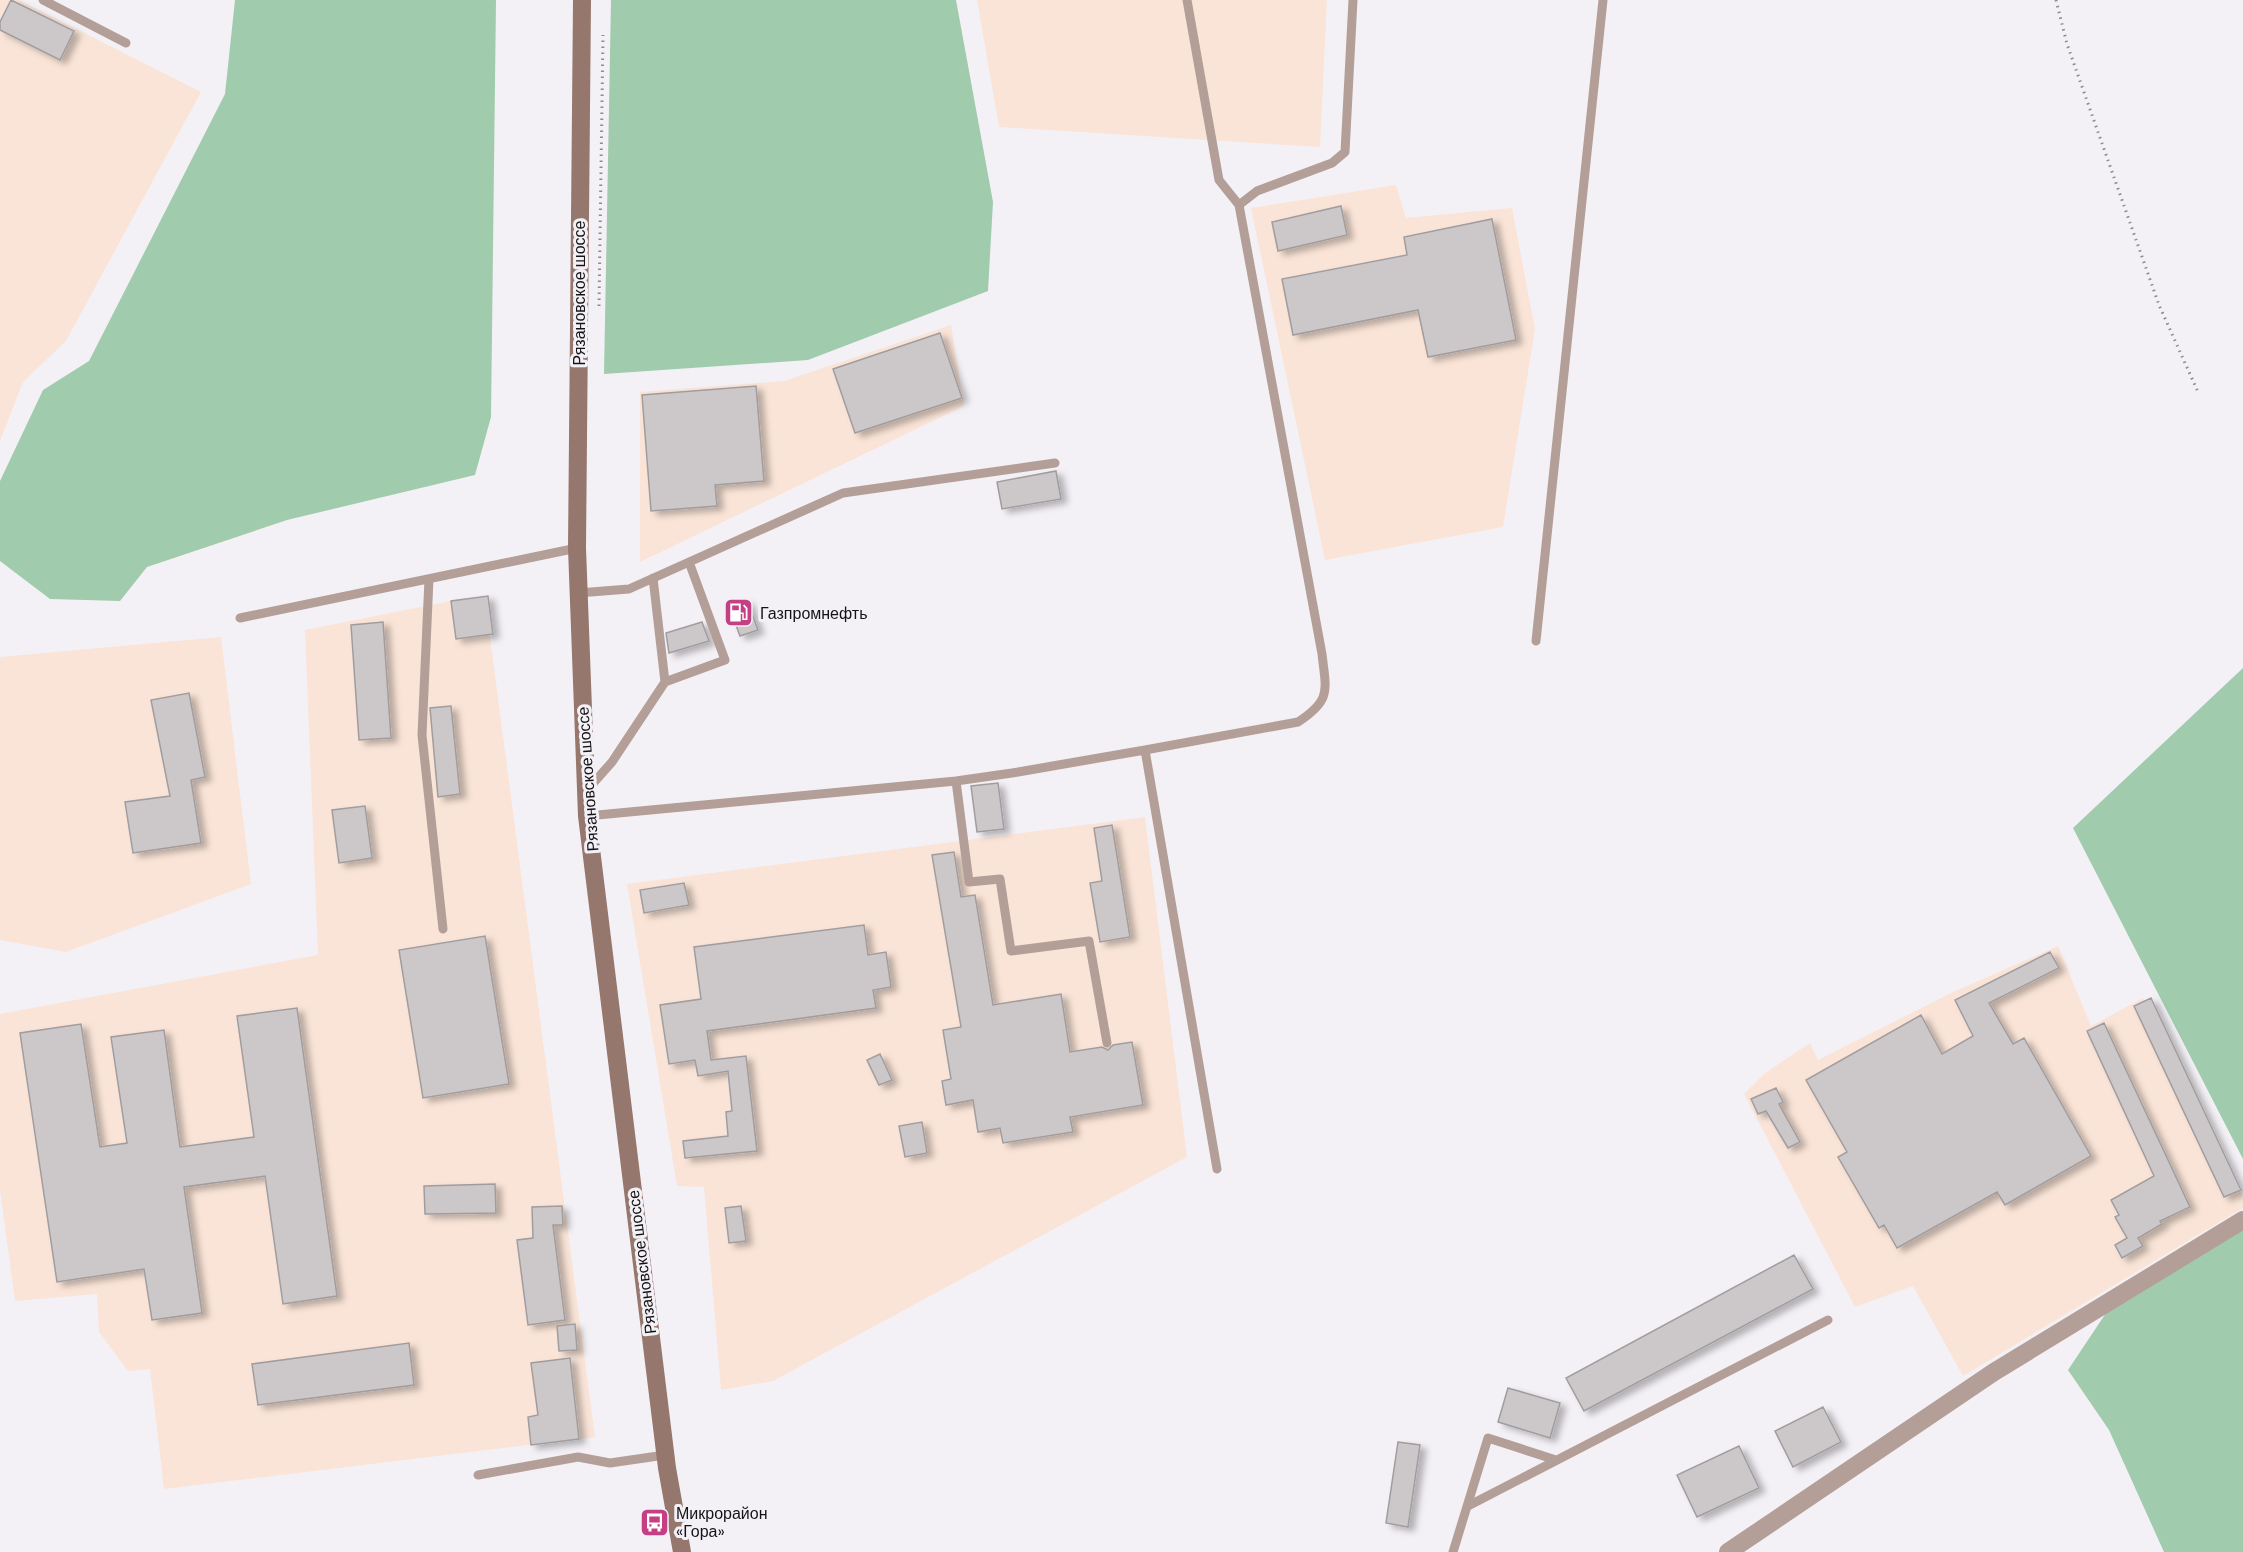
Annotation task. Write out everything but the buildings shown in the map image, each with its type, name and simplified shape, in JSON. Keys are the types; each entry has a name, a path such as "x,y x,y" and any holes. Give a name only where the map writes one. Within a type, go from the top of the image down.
{"main road":[{"name":"Рязановское шоссе","path":"582,0 577,548 587,816 665,1455 682,1552"}],"street":[{"path":"1728,1552 1994,1372 2243,1220"}],"lane":[{"path":"44,0 126,43"},
{"path":"587,816 956,781 1012,773 1298,722 1317,710 1326,690 1322,654 1239,205 1219,180 1187,0"},
{"path":"1239,205 1257,191 1332,163 1345,152 1353,0"},
{"path":"1536,640 1603,0"},
{"path":"578,593 628,589 843,494 1055,464"},
{"path":"240,618 577,548"},
{"path":"586,791 612,762 665,682 724,660 689,562"},
{"path":"653,578 665,682"},
{"path":"429,579 422,735 443,929"},
{"path":"1145,750 1217,1169"},
{"path":"956,781 969,882 1000,879 1011,951 1089,941 1107,1043"},
{"path":"1468,1506 1828,1320"},
{"path":"1453,1552 1488,1438 1556,1460"},
{"path":"478,1475 578,1457 610,1463 665,1455"}],"path":[{"path":"2056,0 2067,44 2159,304 2198,392"}],"shaded area":[{"path":"0,0 19,0 201,92 66,341 23,382 0,441"},
{"path":"977,0 1327,0 1320,147 999,127"},
{"path":"1396,185 1406,218 1512,208 1535,329 1503,527 1325,560 1251,208"},
{"path":"951,325 964,406 640,562 640,392 784,381"},
{"path":"485,599 595,1437 164,1489 150,1369 128,1371 99,1332 97,1294 15,1301 0,1190 0,1014 318,955 305,630 451,601"},
{"path":"221,637 251,884 66,952 0,940 0,657"},
{"path":"1145,817 1187,1157 773,1381 721,1390 704,1187 677,1186 627,884"},
{"path":"2058,946 2091,1026 2143,998 2243,1197 2243,1208 1963,1376 1913,1286 1855,1307 1744,1094 1765,1073 1810,1043 1818,1060 1949,994"}],"green space":[{"path":"235,0 496,0 491,417 475,475 287,520 147,567 120,601 50,599 0,561 0,481 43,390 89,361 225,94"},
{"path":"611,0 956,0 993,202 988,291 808,360 604,374"},
{"path":"2243,668 2243,1159 2073,828"},
{"path":"2243,1218 2243,1552 2164,1552 2109,1430 2068,1370 2116,1298"}],"place":[{"name":"Газпромнефть","path":"739,613"},
{"name":"Микрорайон «Гора»","path":"655,1522"}]}
